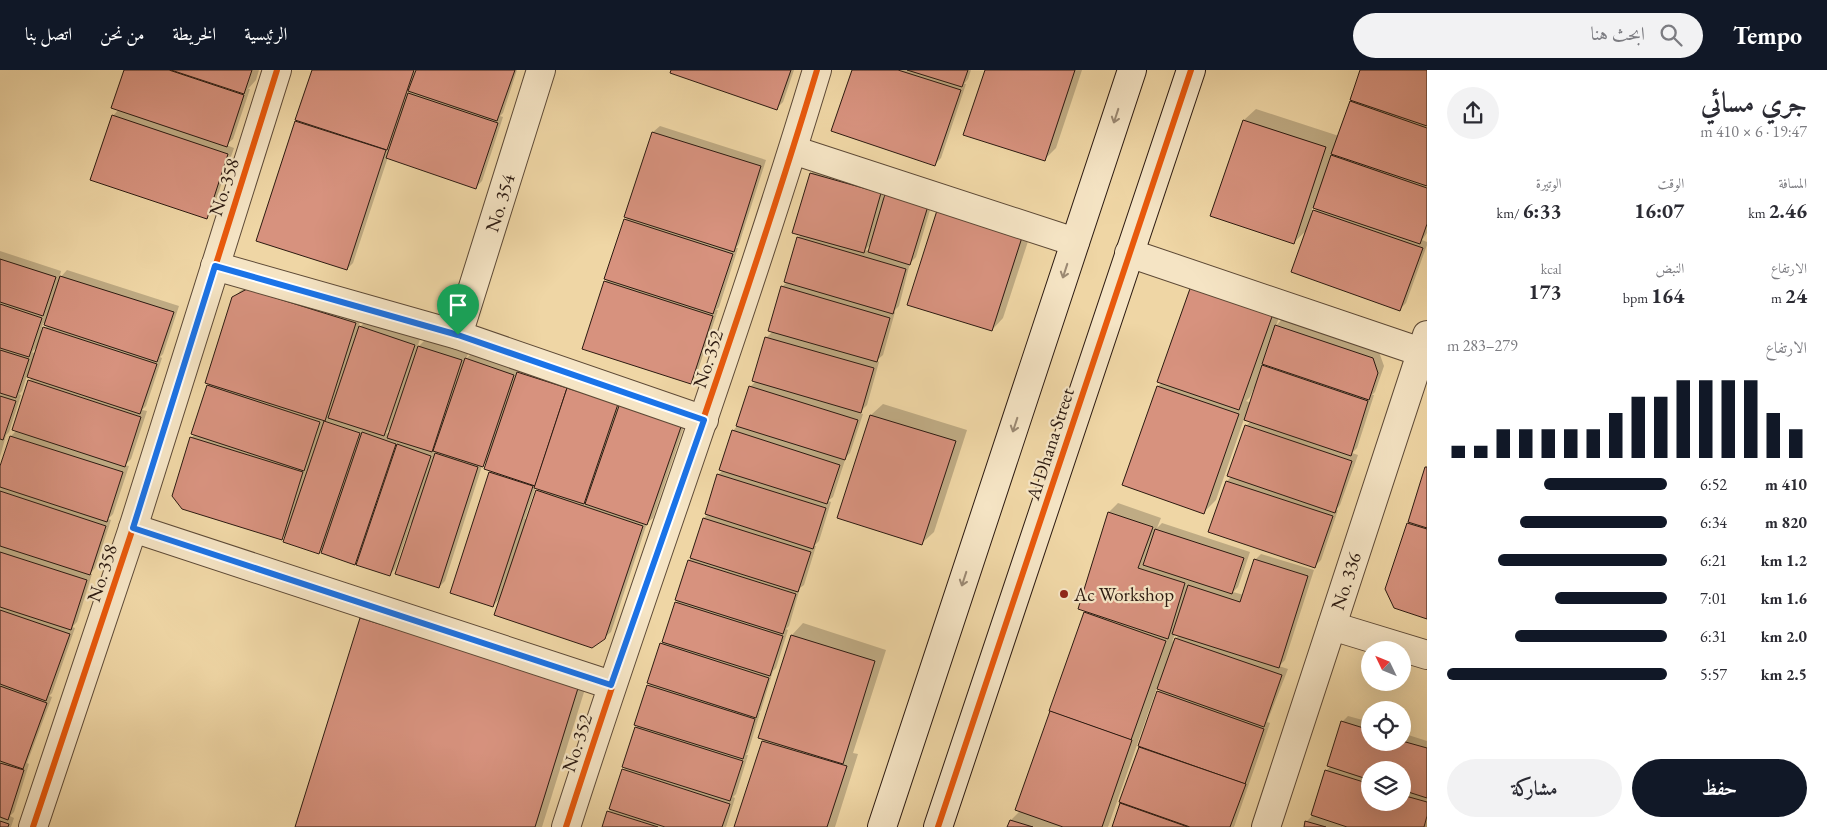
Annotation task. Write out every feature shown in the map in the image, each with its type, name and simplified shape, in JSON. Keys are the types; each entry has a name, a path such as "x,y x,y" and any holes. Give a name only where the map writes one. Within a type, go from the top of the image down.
{"street":[{"name":"No. 358","path":"33,827 133,528 277,70"},
{"name":"No. 354","path":"458,335 541,70"},
{"name":"No. 352","path":"566,827 611,685 704,420 793,150 817,70"},
{"name":"Al Dhana Street","path":"882,827 1132,70"},
{"name":"Al Dhana Street","path":"938,827 1190,70"},
{"path":"793,150 1075,242"},
{"path":"1129,253 1424,344"},
{"path":"215,266 458,335 704,420"},
{"name":"No. 336","path":"1266,827 1424,344"},
{"path":"133,528 611,685"},
{"path":"1332,626 1427,655"}],"building":[{"path":"124,70 169,70 244,95 227,147 111,108"},
{"path":"171,70 252,70 244,94"},
{"path":"312,70 414,70 387,150 295,120"},
{"path":"416,70 515,70 497,121 408,91"},
{"path":"671,70 791,70 777,110 670,73"},
{"path":"852,70 898,70 961,90 935,166 831,131"},
{"path":"907,70 968,70 962,87"},
{"path":"985,70 1075,70 1045,161 963,135"},
{"path":"1360,70 1427,70 1427,126 1350,100"},
{"path":"408,93 498,123 476,189 386,158"},
{"path":"1350,101 1427,128 1427,186 1331,154"},
{"path":"112,115 228,154 207,219 90,180"},
{"path":"1243,120 1326,147 1294,244 1210,216"},
{"path":"295,121 386,150 347,270 256,241"},
{"path":"652,132 761,166 734,252 624,217"},
{"path":"1331,155 1427,188 1427,224 1420,244 1313,208"},
{"path":"810,173 881,193 864,253 792,233"},
{"path":"885,194 928,206 910,265 868,252"},
{"path":"940,201 1025,228 992,331 907,305"},
{"path":"1313,210 1423,248 1400,311 1291,272"},
{"path":"624,219 733,254 713,314 604,279"},
{"path":"797,237 906,269 893,314 784,282"},
{"path":"0,259 56,277 43,316 0,302"},
{"path":"60,276 174,312 157,362 44,325"},
{"path":"604,281 713,316 691,384 582,349"},
{"path":"1192,283 1274,311 1239,410 1157,382"},
{"path":"781,286 890,318 877,362 768,331"},
{"path":"247,289 356,323 325,421 205,383 232,297"},
{"path":"0,304 42,318 29,357 0,348"},
{"path":"1275,325 1373,358 1378,373 1369,400 1262,364"},
{"path":"359,326 415,345 384,436 328,418"},
{"path":"43,327 157,364 140,414 27,377"},
{"path":"765,337 874,368 861,413 752,381"},
{"path":"418,346 462,360 432,452 387,438"},
{"path":"0,350 29,359 16,398 0,393"},
{"path":"465,358 514,375 483,467 433,451"},
{"path":"1262,365 1368,401 1351,456 1244,420"},
{"path":"517,372 567,388 535,486 484,469"},
{"path":"28,380 141,417 125,467 12,430"},
{"path":"207,385 320,422 304,471 191,434"},
{"path":"749,386 858,420 845,460 736,426"},
{"path":"1157,386 1239,414 1204,514 1122,485"},
{"path":"567,388 618,404 584,504 534,488"},
{"path":"0,396 16,401 3,440 0,439"},
{"path":"620,403 682,424 647,525 585,504"},
{"path":"870,415 956,441 922,545 837,518"},
{"path":"324,421 360,433 319,554 283,542"},
{"path":"1245,425 1352,461 1335,513 1227,476"},
{"path":"732,430 840,465 827,504 719,470"},
{"path":"362,432 396,444 355,565 321,553"},
{"path":"10,436 123,472 107,522 0,487 0,466"},
{"path":"190,437 303,472 282,540 182,509 172,496"},
{"path":"397,444 431,456 390,576 356,565"},
{"path":"435,453 478,467 439,588 395,574"},
{"path":"1425,467 1427,467 1427,528 1408,522"},
{"path":"489,472 533,486 493,607 450,593"},
{"path":"717,474 826,508 813,549 705,514"},
{"path":"1226,481 1333,516 1315,568 1208,532"},
{"path":"536,490 643,526 605,639 592,648 494,615"},
{"path":"0,491 106,526 90,575 0,546"},
{"path":"1108,512 1153,527 1138,568 1185,583 1168,639 1078,609"},
{"path":"703,518 811,552 798,592 690,558"},
{"path":"1407,523 1427,529 1427,619 1394,608 1385,589"},
{"path":"1155,529 1244,558 1232,594 1143,565"},
{"path":"0,552 87,580 71,630 0,607"},
{"path":"1254,559 1308,576 1279,668 1172,634 1188,585 1240,602"},
{"path":"688,560 796,594 783,634 675,600"},
{"path":"675,602 783,636 770,676 662,642"},
{"path":"0,610 70,634 46,701 0,684"},
{"path":"1084,612 1166,641 1131,740 1049,711"},
{"path":"360,618 579,685 535,827 295,827"},
{"path":"791,635 875,661 843,764 758,738"},
{"path":"1175,638 1282,675 1264,727 1157,689"},
{"path":"660,643 769,678 756,718 647,683"},
{"path":"647,685 755,719 743,759 634,725"},
{"path":"0,686 47,703 23,769 0,761"},
{"path":"1157,691 1264,729 1245,784 1138,746"},
{"path":"1050,711 1132,740 1102,827 1063,827 1015,810"},
{"path":"1341,721 1361,727 1361,751 1411,751 1411,744 1427,748 1427,798 1411,793 1411,761 1361,761 1361,777 1327,766"},
{"path":"635,727 743,761 730,801 622,767"},
{"path":"762,741 847,766 827,827 734,827"},
{"path":"1139,747 1246,784 1230,827 1190,827 1119,802"},
{"path":"0,763 24,770 8,820 0,817"},
{"path":"622,769 730,804 722,827 665,827 609,809"},
{"path":"1325,770 1361,781 1361,811 1411,811 1411,798 1427,802 1427,816 1424,827 1347,827 1311,815"},
{"path":"1120,803 1188,827 1112,827"},
{"path":"607,811 658,827 602,827"},
{"path":"1010,820 1033,827 1007,827"},
{"path":"0,821 9,824 8,827 0,827"},
{"path":"1305,821 1326,827 1304,827"}],"cycle path":[{"path":"33,827 133,528 277,70"},
{"path":"566,827 757,260 817,70"},
{"path":"938,827 1191,70"}],"place":[{"name":"Ac Workshop","path":"1064,594"}],"route":[{"path":"215,266 458,335 704,420 611,685 133,528 215,266"}]}
